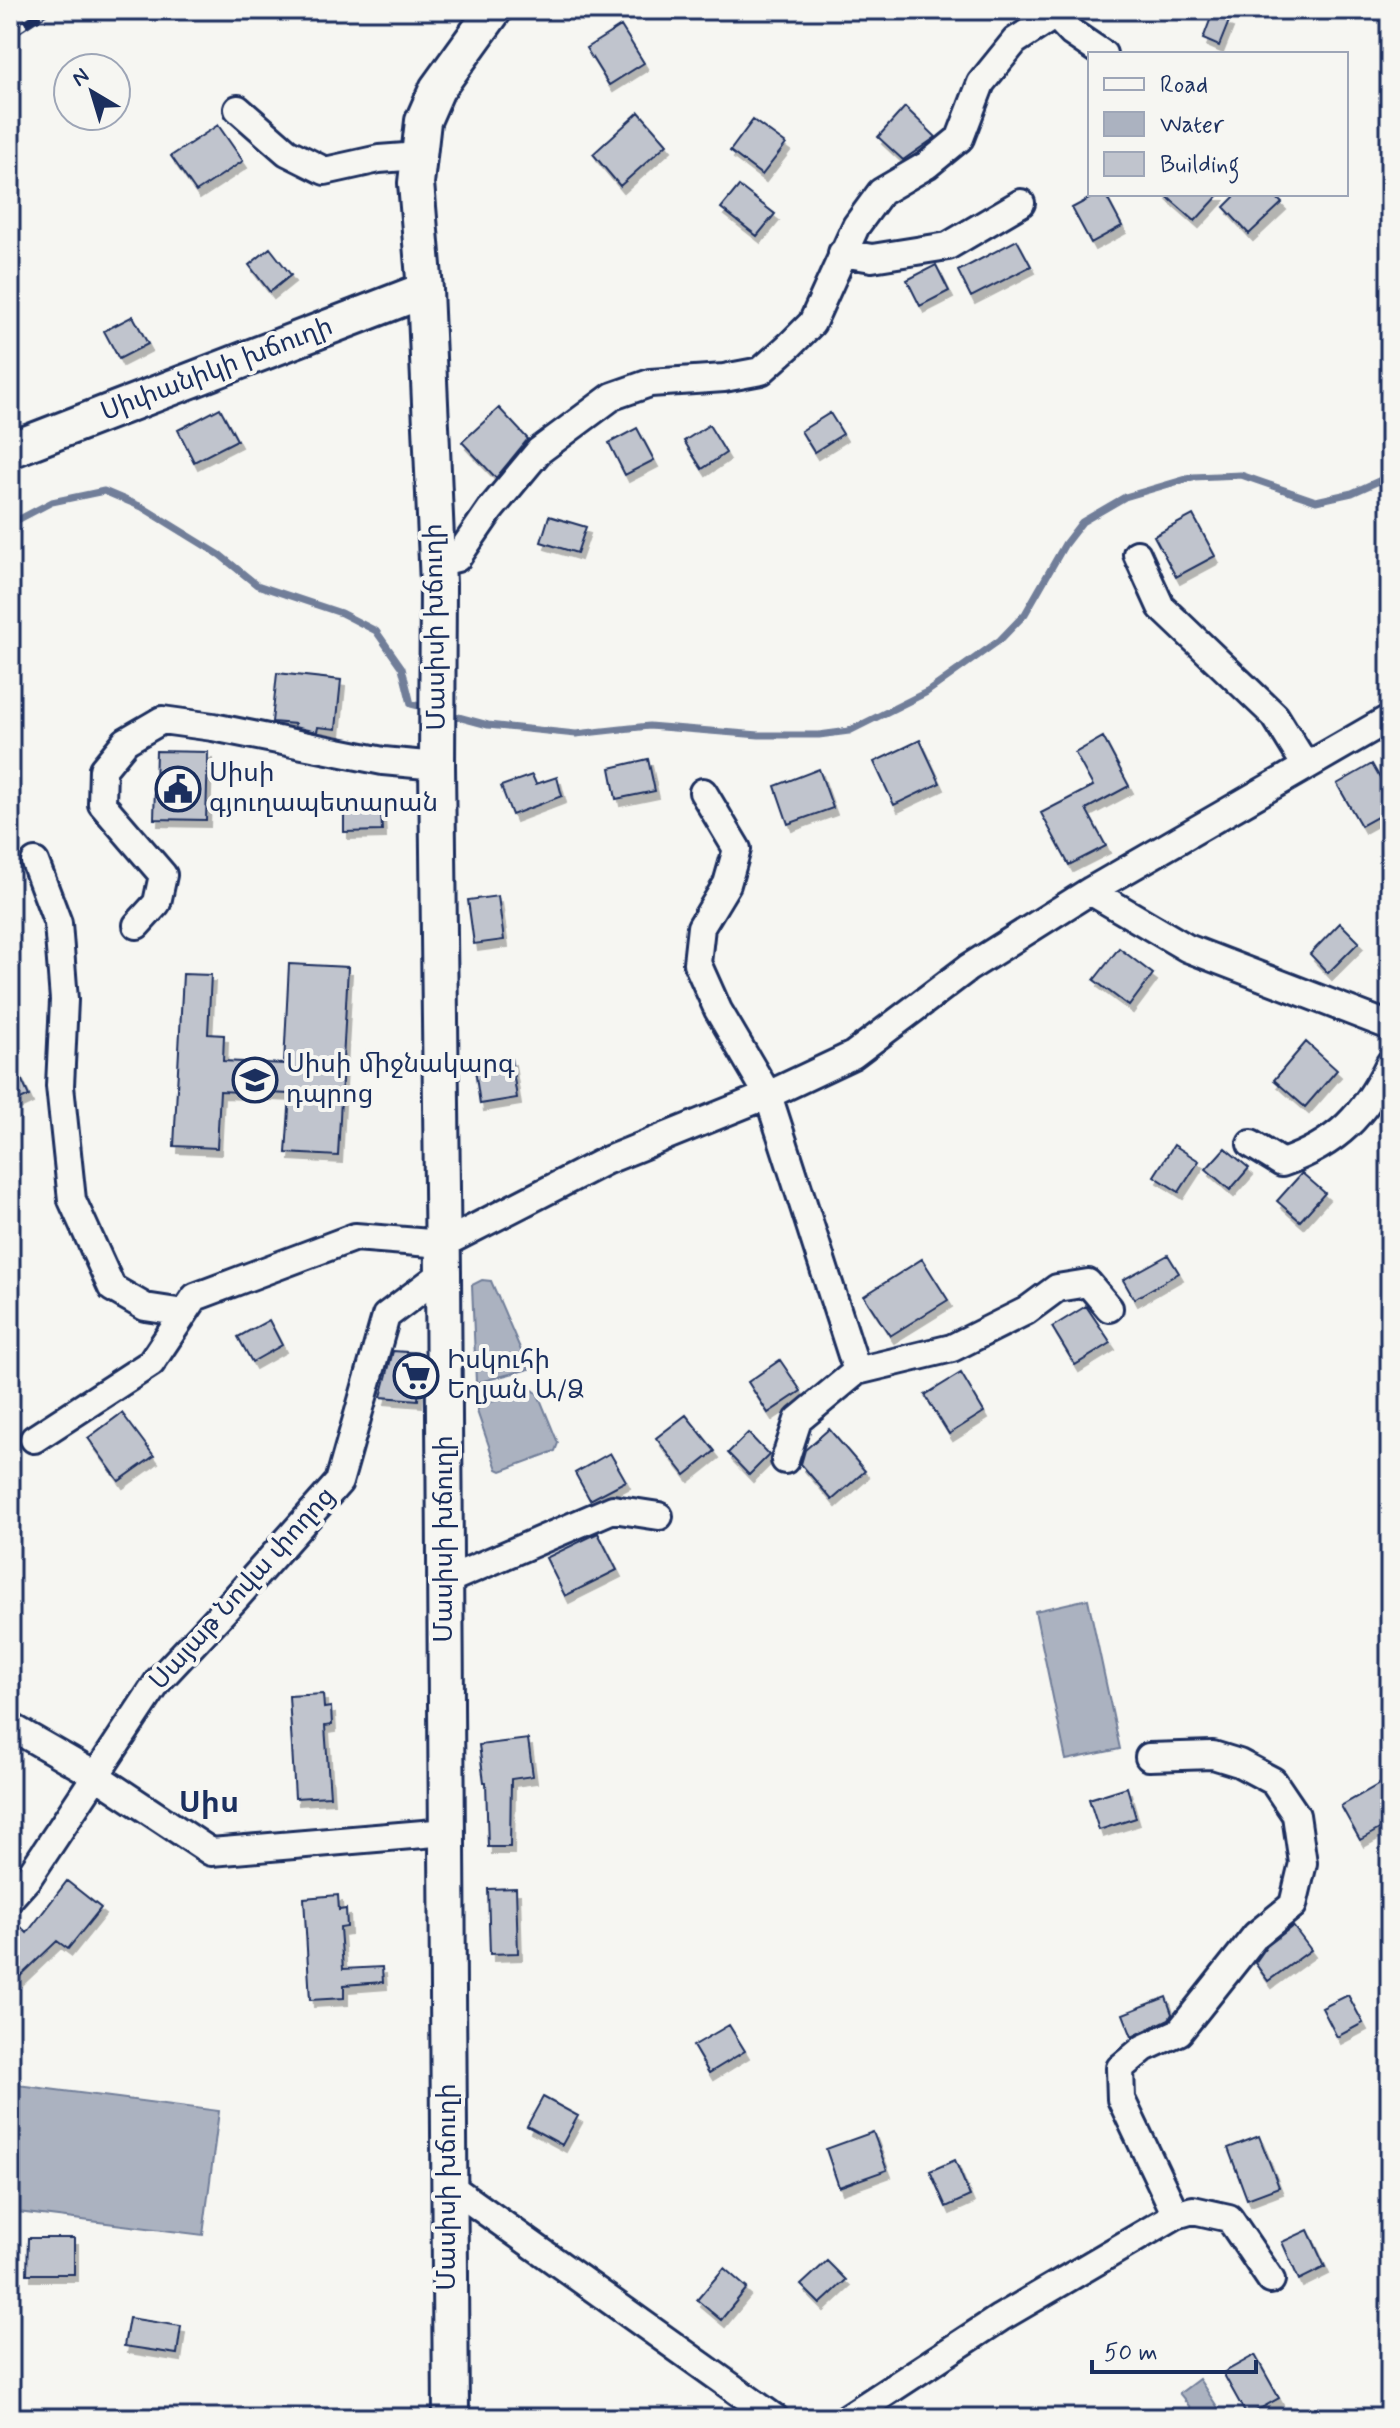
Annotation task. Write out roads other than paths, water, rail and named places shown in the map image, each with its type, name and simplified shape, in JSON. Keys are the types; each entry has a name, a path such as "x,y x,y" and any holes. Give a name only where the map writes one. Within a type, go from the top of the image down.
{"main road":[{"name":"Մասիսի խճուղի","path":"451,2418 438,574 425,290 416,183 423,121 437,89 494,10"},
{"name":"Սիփանիկի խճուղի","path":"10,450 425,290"}],"street":[{"path":"438,574 457,558 490,510 539,451 613,396 650,383 724,378 761,371 812,323 856,226 881,192 927,165 960,138 981,83 1015,41 1056,12 1072,33 1100,52"},
{"path":"238,109 287,152 325,171 379,159 419,156"},
{"path":"842,253 872,258 948,246 1021,203"},
{"path":"1137,554 1161,607 1275,716 1306,766"},
{"name":"Սայաթ Նովա փողոց","path":"10,1898 28,1878 159,1680 339,1482 386,1316 443,1259 605,1161 768,1095 853,1055 968,968 1090,891 1390,718"},
{"path":"137,925 157,903 163,875 102,804 103,769 126,741 162,720 213,727 383,761 437,766"},
{"path":"703,792 737,849 727,884 701,927 697,963 718,1010 768,1095 857,1371"},
{"path":"35,862 58,923 64,1000 60,1086 72,1200 112,1288 145,1307 184,1313"},
{"path":"1090,891 1187,948 1390,1026"},
{"path":"1251,1144 1282,1163 1311,1153 1337,1137 1379,1087 1390,1063"},
{"path":"34,1439 151,1363 195,1297 355,1237 443,1259"},
{"path":"785,1460 798,1420 857,1371 952,1348 1026,1311 1057,1288 1088,1283 1109,1308"},
{"path":"445,1581 613,1509 659,1516"},
{"path":"10,1726 95,1775 211,1852 447,1832"},
{"path":"1149,1757 1213,1755 1239,1763 1273,1781 1296,1815 1303,1863 1293,1905 1256,1935 1179,2032 1144,2048 1120,2068 1121,2099 1176,2215"},
{"path":"447,2184 775,2418"},
{"path":"847,2418 1000,2318 1176,2215 1193,2210 1229,2218 1271,2280"}],"water":[{"path":"482,1280 491,1281 529,1369 476,1383 472,1285"},
{"path":"533,1390 538,1394 558,1443 555,1451 501,1471 497,1469 477,1411 480,1405"},
{"path":"1088,1599 1120,1749 1066,1760 1035,1611"},
{"path":"10,2084 219,2111 203,2235 10,2211"},
{"path":"1199,2379 1222,2414 1218,2418 1199,2418 1179,2394"}],"waterway":[{"path":"447,714 488,725 576,734 649,726 759,735 819,735 849,731 927,692 1000,640 1025,614 1065,544 1082,522 1125,497 1193,477 1241,475 1316,501 1352,493 1390,476"},
{"path":"10,524 52,502 104,491 142,507 220,555 257,585 341,613 376,631 402,668 411,704 427,708"}],"railway":[{"path":"10,34 47,10"}],"place":[{"name":"Սիսի գյուղապետարան","path":"178,789"},
{"name":"Սիսի միջնակարգ դպրոց","path":"255,1080"},
{"name":"Իսկուհի Եղյան Ա/Ձ","path":"416,1376"}],"district":[{"name":"Սիս","path":"209,1803"}]}
